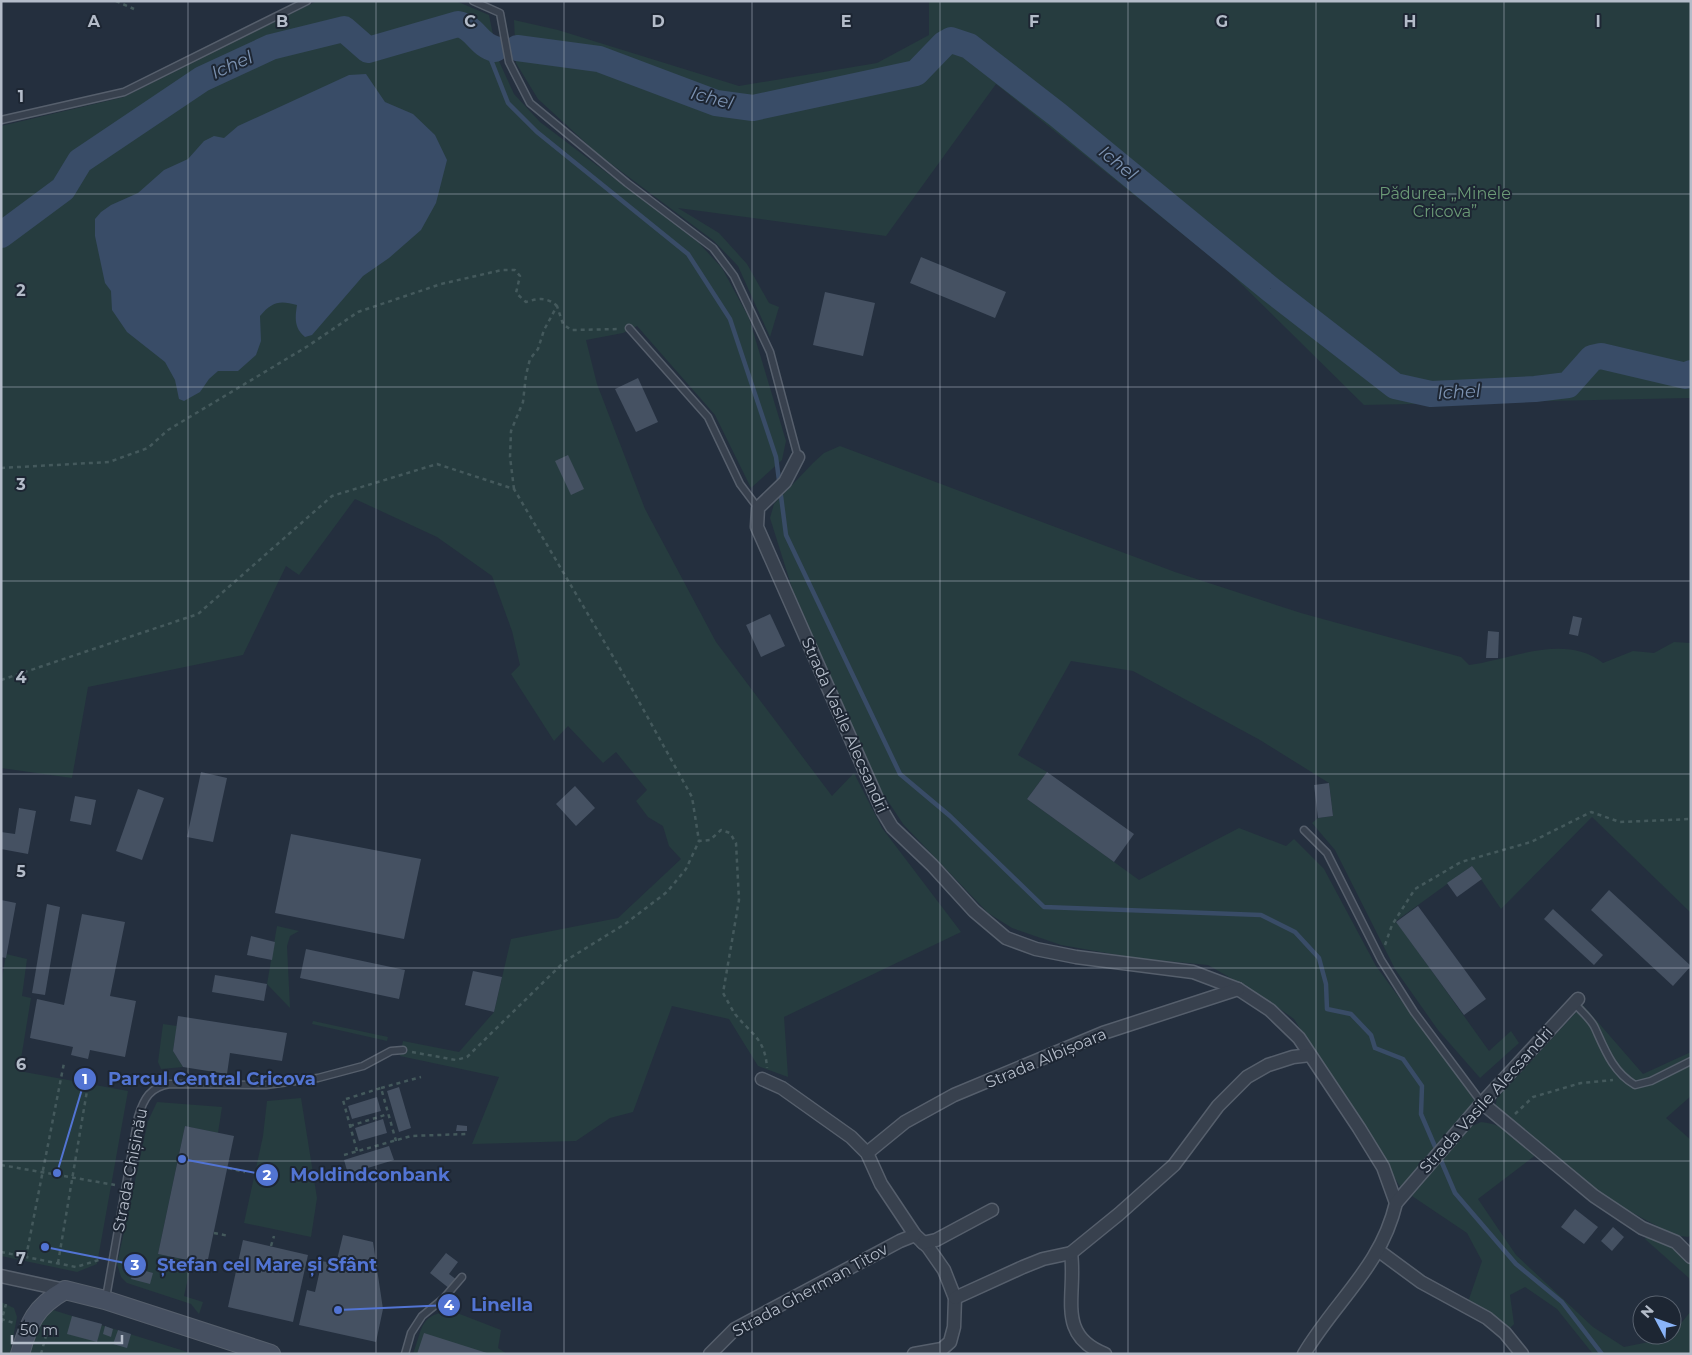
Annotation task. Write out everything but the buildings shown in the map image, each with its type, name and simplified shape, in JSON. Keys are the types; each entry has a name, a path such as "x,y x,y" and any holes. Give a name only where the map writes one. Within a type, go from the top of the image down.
{"street":[{"path":"758,508 785,482 798,458"},
{"name":"Strada Vasile Alecsandri","path":"758,508 757,526 886,819 974,911 1006,938 1036,949 1076,957 1193,972 1238,990 1270,1010 1284,1022 1310,1055 1382,1167 1396,1203"},
{"name":"Strada Albișoara","path":"866,1153 905,1122 954,1095 1103,1033 1238,990"},
{"name":"Strada Vasile Alecsandri","path":"1304,1354 1379,1250 1391,1224 1396,1203 1445,1144 1576,1001"},
{"path":"955,1298 1030,1264 1071,1253 1120,1214 1174,1165 1218,1106 1247,1077 1268,1065 1293,1057 1310,1055"},
{"path":"765,1080 782,1088 851,1137 866,1153 881,1184 919,1239 938,1260 955,1298 954,1327 950,1342 942,1348 914,1354"},
{"path":"1482,1103 1594,1196 1642,1228 1676,1242 1691,1258"},
{"name":"Strada Gherman Titov","path":"710,1354 735,1329 900,1241 936,1240 992,1210"},
{"path":"1379,1250 1421,1282 1487,1318 1505,1334 1522,1354"},
{"path":"1071,1253 1074,1271 1071,1306 1075,1332 1091,1347 1105,1354"},
{"path":"1,1276 105,1300 271,1354"},
{"path":"20,1354 28,1327 38,1310 50,1299 65,1290"}],"lane":[{"path":"1,120 124,92 307,1"},
{"path":"473,1 500,12 509,62 530,103 627,183 713,248 734,276 770,352 798,458"},
{"path":"629,328 708,417 740,484 758,508"},
{"path":"1304,830 1327,853 1381,960 1414,1012 1482,1103"},
{"path":"1576,1001 1594,1026 1602,1048 1624,1079 1635,1085 1651,1081 1691,1061"},
{"name":"Strada Chișinău","path":"105,1300 142,1104 148,1093 158,1086 170,1084 266,1085 318,1078 363,1066 391,1051 403,1050"},
{"path":"405,1354 411,1333 422,1316 444,1298 462,1277"}],"path":[{"path":"116,1 134,9"},
{"path":"1,468 109,462 148,448 168,430 308,346 358,312 441,284 502,270 515,270 520,276 516,293 520,299 526,302 540,298 550,300 557,306 563,324 571,330 580,332 629,328"},
{"path":"403,1050 456,1060 467,1057 565,960 625,924 667,892 686,869 699,841 692,797 628,682 514,489 510,457 511,431 523,402 530,359 538,349 544,330 557,306"},
{"path":"1,680 198,614 332,496 437,464 514,489"},
{"path":"1381,960 1392,925 1415,889 1461,862 1531,842 1591,812 1620,822 1691,819"},
{"path":"699,841 710,840 721,830 730,833 736,843 739,900 723,993 736,1014 755,1033 766,1056 765,1080"},
{"path":"26,1257 64,1063"},
{"path":"58,1263 91,1067"},
{"path":"357,1152 342,1100 421,1077"},
{"path":"1502,1120 1520,1112 1533,1097 1581,1082 1624,1079"},
{"path":"381,1088 396,1141"},
{"path":"350,1126 388,1114"},
{"path":"344,1155 411,1136 466,1134"},
{"path":"1,1164 126,1187"},
{"path":"228,1168 245,1172"},
{"path":"214,1233 229,1236"},
{"path":"271,1246 274,1236"},
{"path":"1,1252 76,1267 113,1255"},
{"path":"1,1323 6,1304"}],"green space":[{"path":"317,1 456,1 489,15 498,59 514,94 540,122 698,242 722,268 749,318 786,441 782,460 751,488 715,415 637,326 623,333 586,340 597,384 645,509 716,642 832,796 854,773 882,828 961,932 784,1017 788,1077 758,1066 729,1019 672,1006 633,1112 610,1118 576,1141 472,1144 499,1077 400,1056 403,1041 459,1052 494,1012 511,939 618,918 681,859 669,846 663,826 648,817 636,801 647,790 616,752 603,763 568,726 554,741 511,674 520,665 512,631 492,576 437,537 355,499 299,575 286,566 243,655 88,687 72,778 1,768 1,126 124,97"},
{"name":"Pădurea „Minele Cricova”","path":"929,1 1691,1 1691,398 1364,405 1226,269 996,84 886,236 678,208 719,233 747,264 769,303 779,307 770,337 738,266 714,241 598,154 538,99 516,63 514,20 558,30 739,86 877,63 929,35"},
{"path":"840,446 1175,572 1301,613 1461,657 1469,665 1538,650 1556,649 1588,654 1603,663 1633,651 1654,653 1674,642 1691,643 1691,913 1592,817 1501,909 1472,866 1396,921 1489,1051 1511,1031 1519,1043 1480,1078 1438,1030 1395,969 1335,850 1312,823 1318,818 1333,816 1329,783 1260,740 1133,671 1071,661 1018,755 1047,772 1027,799 1139,880 1239,828 1286,846 1294,839 1324,869 1376,966 1475,1101 1401,1188 1294,1019 1262,996 1208,965 1135,958 1061,945 1012,928 988,913 903,824 878,786 792,588 770,518 774,504 813,463 824,453"},
{"path":"277,926 299,931 290,936 287,946 290,1008 267,984"},
{"path":"6,954 27,959 22,996 31,998 19,1071 128,1091 97,1264 77,1272 1,1256 1,985"},
{"path":"1583,1005 1643,1074 1691,1052 1691,1096 1666,1118 1691,1140 1691,1235 1688,1237 1674,1235 1599,1195 1495,1108 1497,1098"},
{"path":"313,1021 388,1037 387,1041 312,1024"},
{"path":"163,1024 177,1026 173,1051 183,1067 161,1069 158,1062"},
{"path":"301,1098 317,1198 311,1237 244,1223 263,1136 267,1101"},
{"path":"157,1102 222,1107 218,1133 185,1126 158,1254 192,1261 184,1296 203,1302 199,1314 191,1304 127,1283 121,1277 117,1264 148,1121"},
{"path":"1481,1122 1490,1123 1505,1129 1537,1154 1478,1199 1516,1255 1593,1327 1624,1347 1634,1345 1682,1345 1682,1322 1691,1311 1691,1354 1593,1354 1557,1309 1525,1287 1510,1295 1514,1324 1509,1329 1468,1302 1482,1261 1467,1233 1412,1196 1470,1127"},
{"path":"1648,1235 1673,1248 1691,1264 1691,1287 1689,1278 1645,1239"},
{"path":"1,1302 14,1308 17,1317 10,1354 1,1354"},
{"path":"53,1310 194,1354 28,1354 40,1324"},
{"path":"452,1311 501,1330 498,1348 507,1354 413,1354 424,1323 434,1315"}],"water":[{"path":"366,74 385,102 413,114 435,135 447,160 436,203 421,230 389,258 363,276 312,335 305,337 297,326 297,305 276,303 272,305 260,316 261,341 256,355 238,371 218,371 209,379 200,392 184,401 179,399 175,380 165,362 127,332 112,310 111,291 105,283 95,236 95,219 111,205 138,193 164,170 188,159 204,141 214,136 224,138 238,126 349,75"}],"waterway":[{"name":"Ichel","path":"1,235 63,189 80,161 202,79 271,47 344,29 368,50 458,24 469,29 484,44 495,49"},
{"name":"Ichel","path":"517,48 599,59 716,103 753,108 916,73 944,44 951,40 969,46 1058,115 1270,289 1395,386 1431,394 1535,389 1568,385 1592,358 1601,356 1686,376 1691,373"},
{"path":"486,47 508,103 537,132 688,254 730,319 776,457 786,535 900,774 950,816 1044,907 1261,915 1295,932 1319,958 1326,984 1327,1009 1351,1014 1371,1035 1375,1048 1403,1059 1422,1086 1421,1114 1455,1193 1516,1264 1562,1302 1602,1354"}],"place":[{"name":"Moldindconbank","path":"182,1159"},
{"name":"Parcul Central Cricova","path":"57,1173"},
{"name":"Ștefan cel Mare și Sfânt","path":"45,1247"},
{"name":"Linella","path":"338,1310"}]}
